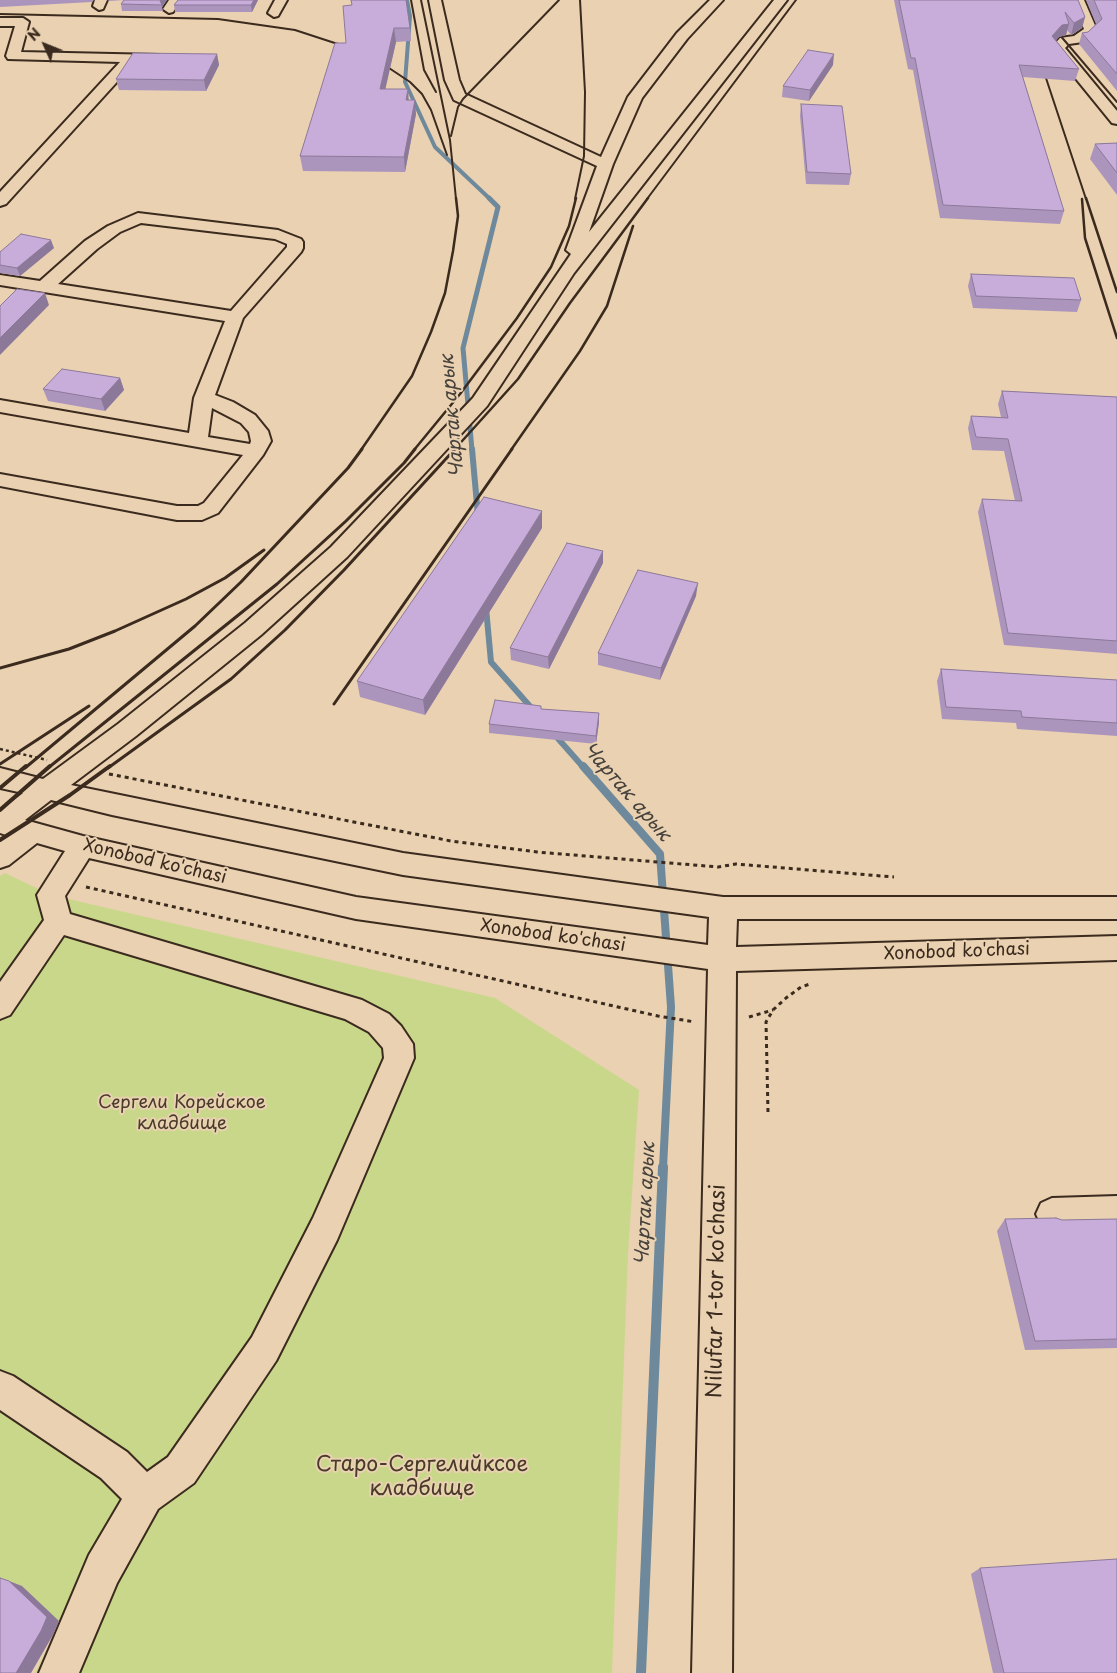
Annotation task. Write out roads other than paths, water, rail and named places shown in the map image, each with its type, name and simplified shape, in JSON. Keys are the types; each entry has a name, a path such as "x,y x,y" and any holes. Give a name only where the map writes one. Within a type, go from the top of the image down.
{"street":[{"path":"274,14 281,0"},
{"path":"435,0 452,80 459,97 604,164"},
{"path":"567,270 604,164 635,97 682,36 717,0"},
{"path":"1,823 127,730 253,629 339,552 480,402 567,270 781,0"},
{"path":"1078,0 1091,30 1078,39 1065,41 1058,48 1117,120"},
{"path":"0,22 23,22 12,56 169,59"},
{"path":"0,32 21,31"},
{"path":"0,201 131,58"},
{"path":"44,287 91,245 114,229 138,218 278,235 294,242 294,248 235,317 204,398 198,441"},
{"path":"0,280 235,317"},
{"path":"0,480 177,513 202,513 211,508 256,451 261,441 258,431 248,419 226,406 204,398"},
{"path":"0,406 256,451"},
{"path":"0,778 112,805 403,864 723,908 1117,908"},
{"name":"Xonobod ko'chasi","path":"1,823 83,846 356,908 721,959 1117,948"},
{"path":"0,856 33,832"},
{"path":"0,1006 58,922 51,895 83,846"},
{"name":"Nilufar 1-tor ko'chasi","path":"712,1673 723,908"},
{"path":"58,922 352,1009 379,1023 398,1044 398,1058 326,1229 264,1349 180,1470 145,1496 103,1569 59,1673"},
{"path":"1052,1214 1117,1212"},
{"path":"0,1389 114,1465 145,1496"}],"waterway":[{"name":"Чартак арык","path":"407,0 410,16 405,82 435,147 490,199"},
{"name":"Чартак арык","path":"472,450 463,348 498,207 490,199"},
{"name":"Чартак арык","path":"472,449 478,516"},
{"name":"Чартак арык","path":"486,608 491,662 535,712"},
{"name":"Чартак арык","path":"554,734 584,768"},
{"name":"Чартак арык","path":"583,766 660,854 671,1007 663,1168"},
{"name":"Чартак арык","path":"641,1673 663,1167"}],"railway":[{"path":"411,0 424,70 436,92"},
{"path":"421,0 450,140 456,199"},
{"path":"451,136 458,107 463,99 559,0"},
{"path":"575,199 584,156 585,92 580,0"},
{"path":"647,199 796,0"},
{"path":"0,14 218,19 295,30 350,48"},
{"path":"1053,27 1117,102"},
{"path":"377,60 410,82 422,94 431,110 447,155"},
{"path":"1042,66 1086,199"},
{"path":"361,450 412,376 431,332 445,293 453,251 458,216 456,198"},
{"path":"414,450 460,394 517,318 551,267 569,226 576,198"},
{"path":"454,450 518,379 570,303 648,198"},
{"path":"1086,198 1117,292"},
{"path":"1082,199 1085,238 1117,338"},
{"path":"511,450 580,351 607,306 633,226"},
{"path":"25,768 195,626 241,582 348,468 362,449"},
{"path":"48,768 277,584 346,521 404,463 415,449"},
{"path":"108,768 231,679 285,630 344,570 455,449"},
{"path":"334,704 512,449"},
{"path":"0,668 69,649 115,631 186,599 225,578 264,550"},
{"path":"0,764 89,706"},
{"path":"0,788 26,766"},
{"path":"0,810 50,766"},
{"path":"0,840 70,795 110,766"}],"park label":[{"name":"Сергели Корейское кладбище","path":"182,1113"},
{"name":"Старо-Сергелийксое кладбище","path":"422,1477"}]}
